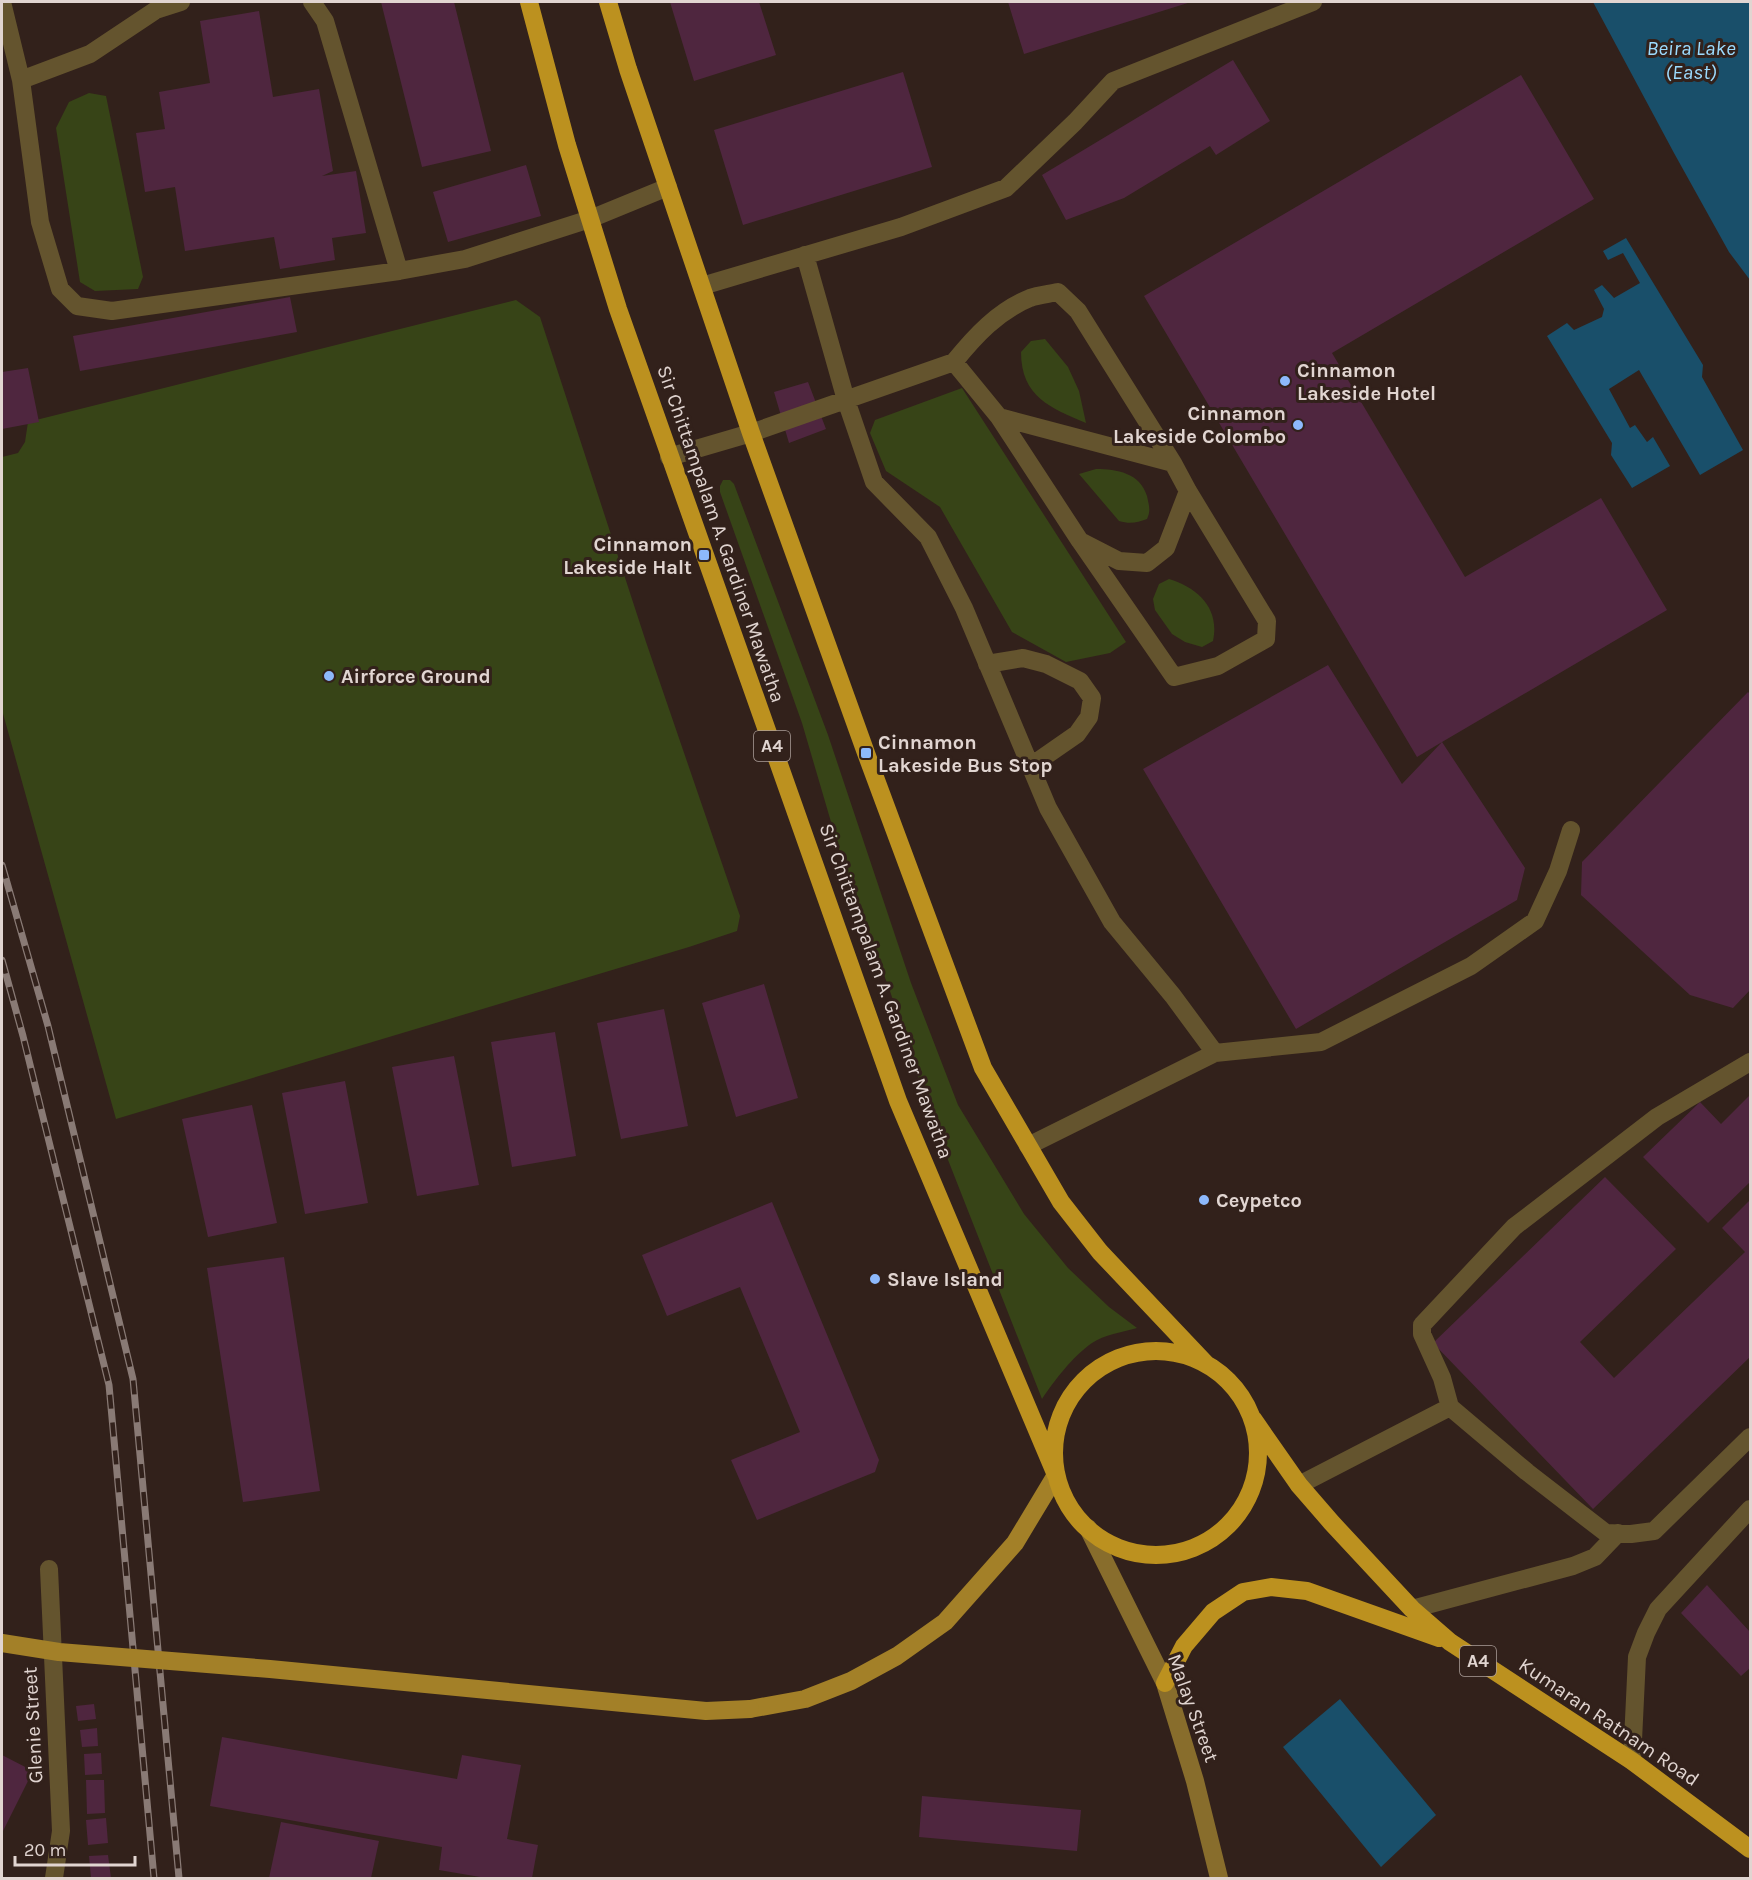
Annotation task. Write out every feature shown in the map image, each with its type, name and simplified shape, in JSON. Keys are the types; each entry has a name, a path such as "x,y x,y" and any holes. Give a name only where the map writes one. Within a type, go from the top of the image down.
{"highway":[{"name":"Sir Chittampalam A. Gardiner Mawatha","path":"529,2 567,145 618,309 898,1101 1056,1475"},
{"path":"608,2 628,69 752,433 866,753 983,1068 1061,1202 1100,1252 1206,1364 1227,1378 1253,1419 1258,1464 1252,1488 1240,1511 1224,1530 1204,1544 1171,1554 1134,1552 1110,1544 1088,1528 1065,1500 1056,1475 1055,1438 1064,1410 1073,1393 1087,1377 1114,1360 1141,1352 1171,1352 1206,1364"},
{"name":"Kumaran Ratnam Road","path":"1253,1419 1299,1485 1412,1610 1450,1642 1632,1761 1750,1849"},
{"path":"1165,1683 1184,1646 1213,1612 1243,1592 1271,1587 1307,1591 1450,1642"}],"main road":[{"path":"2,1643 60,1652 282,1670 706,1711 750,1709 805,1699 851,1681 897,1656 945,1622 1015,1543 1056,1475"}],"street":[{"path":"2,2 21,80 40,222 60,290 77,306 112,311 399,271 465,259 590,219 668,187"},
{"path":"21,80 90,54 149,6 181,2"},
{"path":"312,2 325,21 399,271"},
{"path":"702,286 901,227 1006,188 1075,122 1113,81 1313,2"},
{"path":"805,255 846,400 874,482 928,537 964,608 1048,808 1112,922 1173,996 1215,1053"},
{"path":"669,457 752,433 954,362 974,336 1000,315 1031,298 1058,292 1078,310 1173,463 1267,621 1266,639 1218,666 1174,677 1080,541 999,417 954,362"},
{"path":"999,417 1173,463"},
{"path":"1080,541 1119,561 1147,563 1166,548 1188,491"},
{"path":"987,664 1023,658 1046,664 1080,681 1092,698 1089,717 1077,734 1031,766"},
{"path":"1028,1146 1215,1053 1321,1042 1471,966 1535,921 1558,871 1571,830"},
{"path":"1750,1062 1658,1117 1514,1227 1422,1325 1422,1334 1442,1378 1450,1407 1527,1472 1606,1533 1631,1534 1654,1531 1750,1437"},
{"path":"1299,1485 1450,1407"},
{"path":"1632,1761 1637,1657 1646,1633 1658,1609 1750,1509"},
{"name":"Malay Street","path":"1088,1528 1165,1683 1195,1781 1219,1878"},
{"path":"1412,1610 1574,1566 1596,1557 1618,1533"},
{"name":"Glenie Street","path":"49,1569 61,1831 54,1878"}],"green space":[{"path":"89,93 106,96 143,277 138,289 95,291 80,282 56,128 69,102"},
{"name":"Airforce Ground","path":"516,300 540,317 646,642 740,916 737,931 116,1119 2,710 2,457 18,453 25,442 28,422"},
{"path":"1045,339 1068,367 1079,391 1086,423 1061,412 1040,399 1026,380 1021,352 1031,341"},
{"path":"962,388 1126,642 1110,653 1066,662 1012,632 940,507 886,471 870,433 875,420"},
{"path":"1096,469 1120,471 1139,482 1144,488 1149,505 1147,519 1133,523 1119,521 1079,474"},
{"path":"723,480 730,480 734,484 828,735 911,983 958,1105 1024,1214 1068,1268 1109,1307 1137,1328 1097,1340 1085,1348 1058,1377 1042,1399 930,1114 890,991 846,873 802,723 720,492"},
{"path":"1169,579 1189,588 1205,601 1213,619 1213,641 1202,647 1185,642 1172,634 1155,610 1153,599 1159,584"}],"water":[{"name":"Beira Lake (East)","path":"1593,2 1750,2 1750,280 1729,252"},
{"path":"1626,238 1703,365 1702,377 1743,450 1700,475 1639,370 1609,389 1630,428 1635,425 1647,442 1653,437 1670,466 1632,488 1611,455 1612,443 1547,336 1567,323 1574,330 1602,317 1604,309 1594,290 1602,285 1614,298 1640,283 1623,253 1608,260 1603,251"},
{"path":"1340,1699 1436,1815 1381,1867 1283,1747"}],"building":[{"path":"381,2 454,2 491,151 422,167"},
{"path":"670,2 759,2 776,55 694,81"},
{"path":"1008,2 1191,2 1024,54"},
{"path":"259,11 273,97 319,89 333,171 322,176 356,171 366,233 332,238 335,260 280,269 274,237 185,251 175,187 145,192 136,133 165,129 159,92 210,83 200,21"},
{"path":"1233,60 1270,121 1216,155 1210,146 1124,198 1066,220 1042,175"},
{"path":"903,72 932,167 743,225 714,130"},
{"name":"Cinnamon Lakeside Colombo","path":"1521,75 1594,199 1332,353 1465,577 1601,498 1667,610 1417,757 1144,296"},
{"path":"526,165 541,216 448,242 433,192"},
{"path":"290,297 297,332 80,371 73,336"},
{"path":"28,368 39,422 2,429 2,372"},
{"path":"808,382 826,429 789,443 774,392"},
{"path":"1328,665 1402,784 1442,742 1525,868 1517,900 1296,1029 1143,769"},
{"path":"1748,692 1750,694 1750,990 1733,1008 1690,995 1581,895 1582,862"},
{"path":"764,984 798,1098 736,1117 702,1003"},
{"path":"664,1009 688,1126 621,1139 597,1023"},
{"path":"555,1032 576,1156 512,1167 491,1042"},
{"path":"454,1056 479,1185 417,1196 392,1067"},
{"path":"345,1081 368,1203 305,1214 282,1093"},
{"path":"1750,1095 1750,1182 1708,1223 1643,1157 1700,1102 1721,1124"},
{"path":"252,1105 277,1223 208,1237 182,1119"},
{"path":"1605,1177 1676,1249 1580,1342 1614,1378 1745,1252 1722,1228 1750,1200 1750,1357 1593,1509 1433,1343"},
{"path":"772,1202 879,1460 875,1472 757,1520 731,1460 800,1432 740,1287 667,1316 642,1255"},
{"path":"284,1257 320,1491 243,1502 207,1268"},
{"path":"1707,1585 1750,1632 1750,1668 1741,1676 1681,1613"},
{"path":"94,1704 96,1719 78,1721 76,1706"},
{"path":"97,1728 98,1746 82,1747 80,1730"},
{"path":"222,1737 457,1779 462,1755 521,1765 507,1839 538,1845 532,1878 486,1878 439,1870 442,1847 210,1806"},
{"path":"101,1753 102,1774 85,1775 84,1754"},
{"path":"2,1755 33,1771 2,1833"},
{"path":"86,1780 104,1780 105,1813 87,1814"},
{"path":"922,1796 1081,1810 1077,1851 919,1837"},
{"path":"106,1818 108,1843 88,1845 86,1820"},
{"path":"281,1822 379,1841 371,1878 269,1878"},
{"path":"108,1855 111,1878 91,1878 89,1856"}],"railway":[{"path":"2,865 48,1026 133,1379 179,1878"},
{"path":"2,960 23,1036 109,1385 154,1878"}],"place":[{"name":"Cinnamon Lakeside Hotel","path":"1285,381"},
{"name":"Cinnamon Lakeside Colombo","path":"1298,425"},
{"name":"Cinnamon Lakeside Halt","path":"704,555"},
{"name":"Airforce Ground","path":"329,676"},
{"name":"Cinnamon Lakeside Bus Stop","path":"866,753"},
{"name":"Ceypetco","path":"1204,1200"},
{"name":"Slave Island","path":"875,1279"}]}
